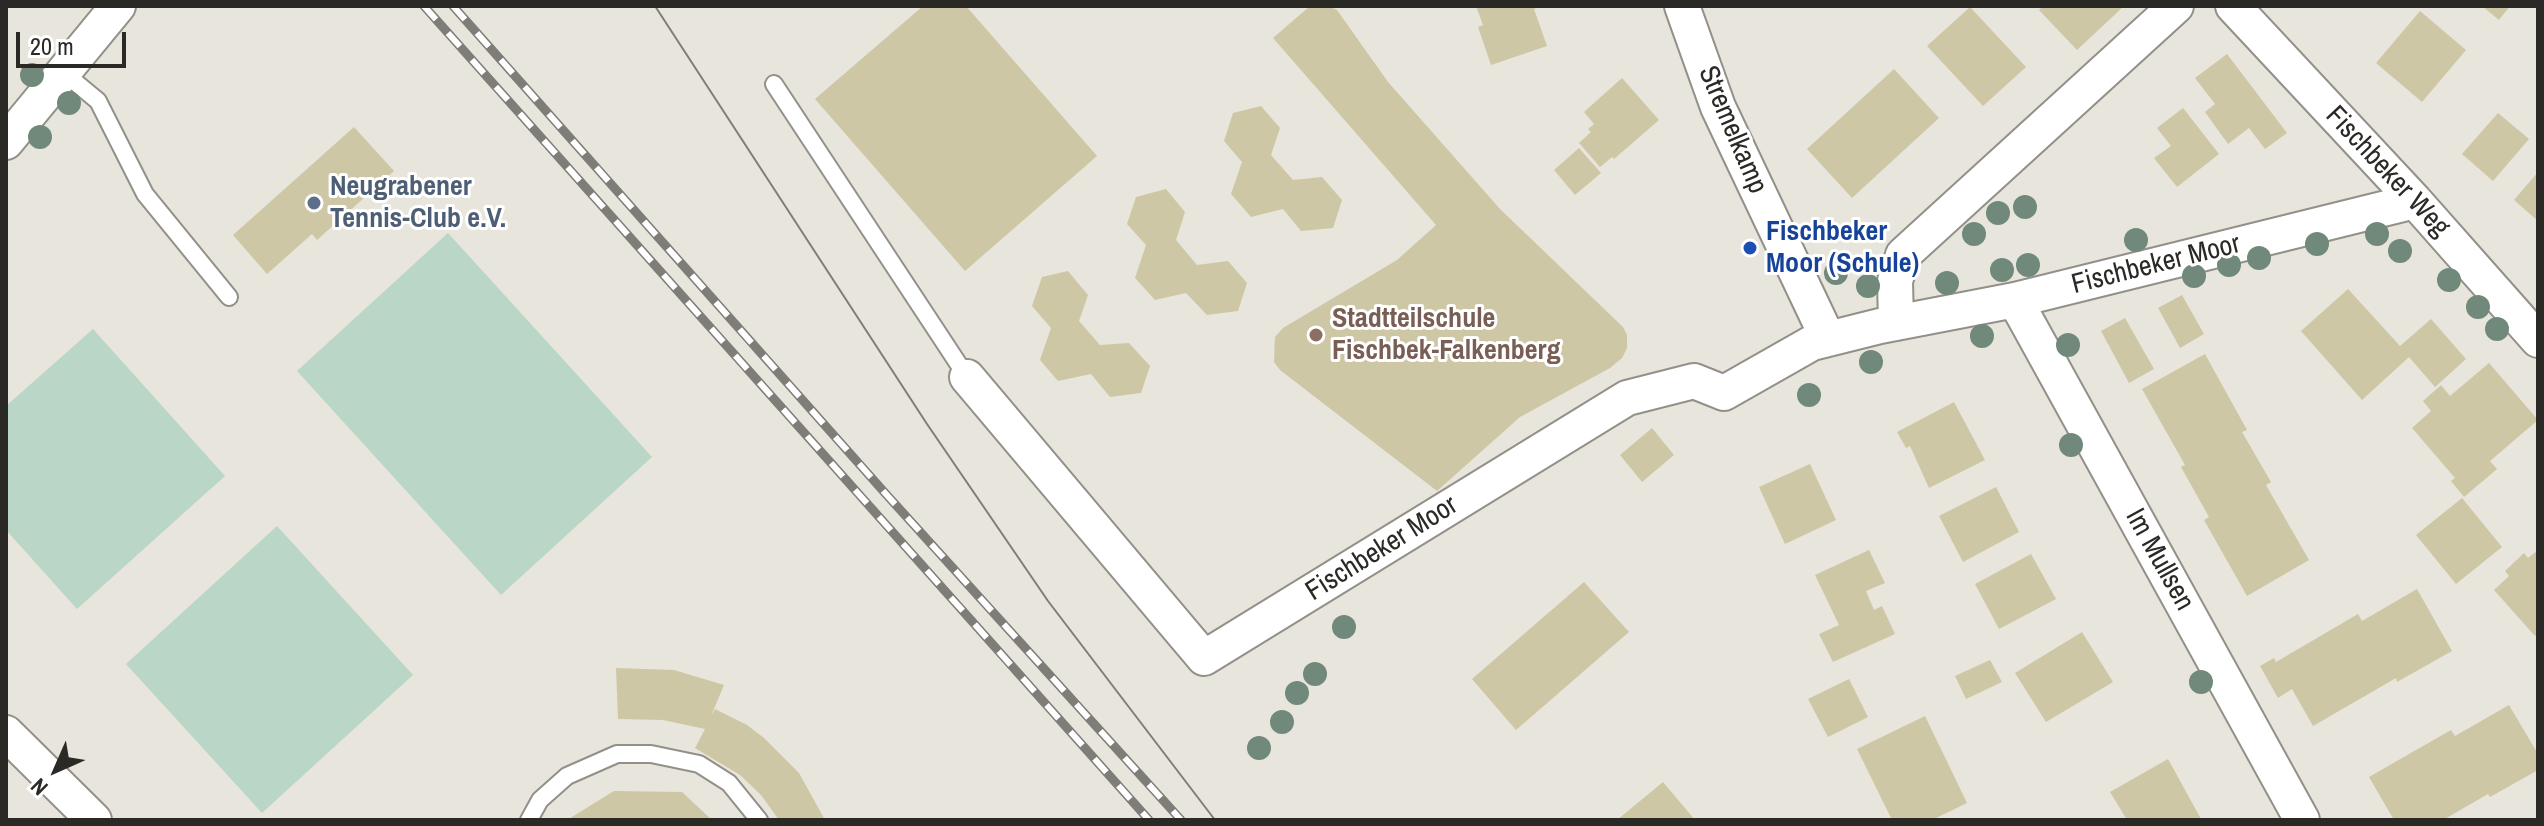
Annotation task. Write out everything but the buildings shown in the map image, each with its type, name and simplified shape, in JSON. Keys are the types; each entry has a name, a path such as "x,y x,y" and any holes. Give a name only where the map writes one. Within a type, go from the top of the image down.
{"street":[{"path":"6,142 118,6"},
{"name":"Stremelkamp","path":"1682,6 1718,107 1828,339"},
{"path":"1896,323 1895,281 1903,255 2176,6"},
{"name":"Fischbeker Weg","path":"2233,6 2415,201 2538,340"},
{"name":"Fischbeker Moor","path":"967,377 1204,658 1627,398 1694,381 1724,393 1812,343 2015,300 2415,201"},
{"name":"Im Mullsen","path":"2015,300 2302,820"},
{"path":"6,733 94,820"}],"lane":[{"path":"63,72 98,101 145,194 229,297"},
{"path":"774,84 967,377"},
{"path":"529,820 540,800 567,776 617,754 651,754 699,764 729,783 759,820"}],"green space":[{"path":"448,233 652,457 501,595 297,371"},
{"path":"93,329 225,476 77,609 6,530 6,406"},
{"path":"277,526 413,675 262,813 126,664"}],"tram line":[{"path":"655,6 927,424 1048,601 1215,820"}],"railway":[{"path":"424,6 1149,820"},
{"path":"453,6 885,493 1181,820"}],"place":[{"name":"Neugrabener Tennis-Club e.V.","path":"314,203"},
{"name":"Fischbeker Moor (Schule)","path":"1750,248"},
{"name":"Stadtteilschule Fischbek-Falkenberg","path":"1316,335"}]}
